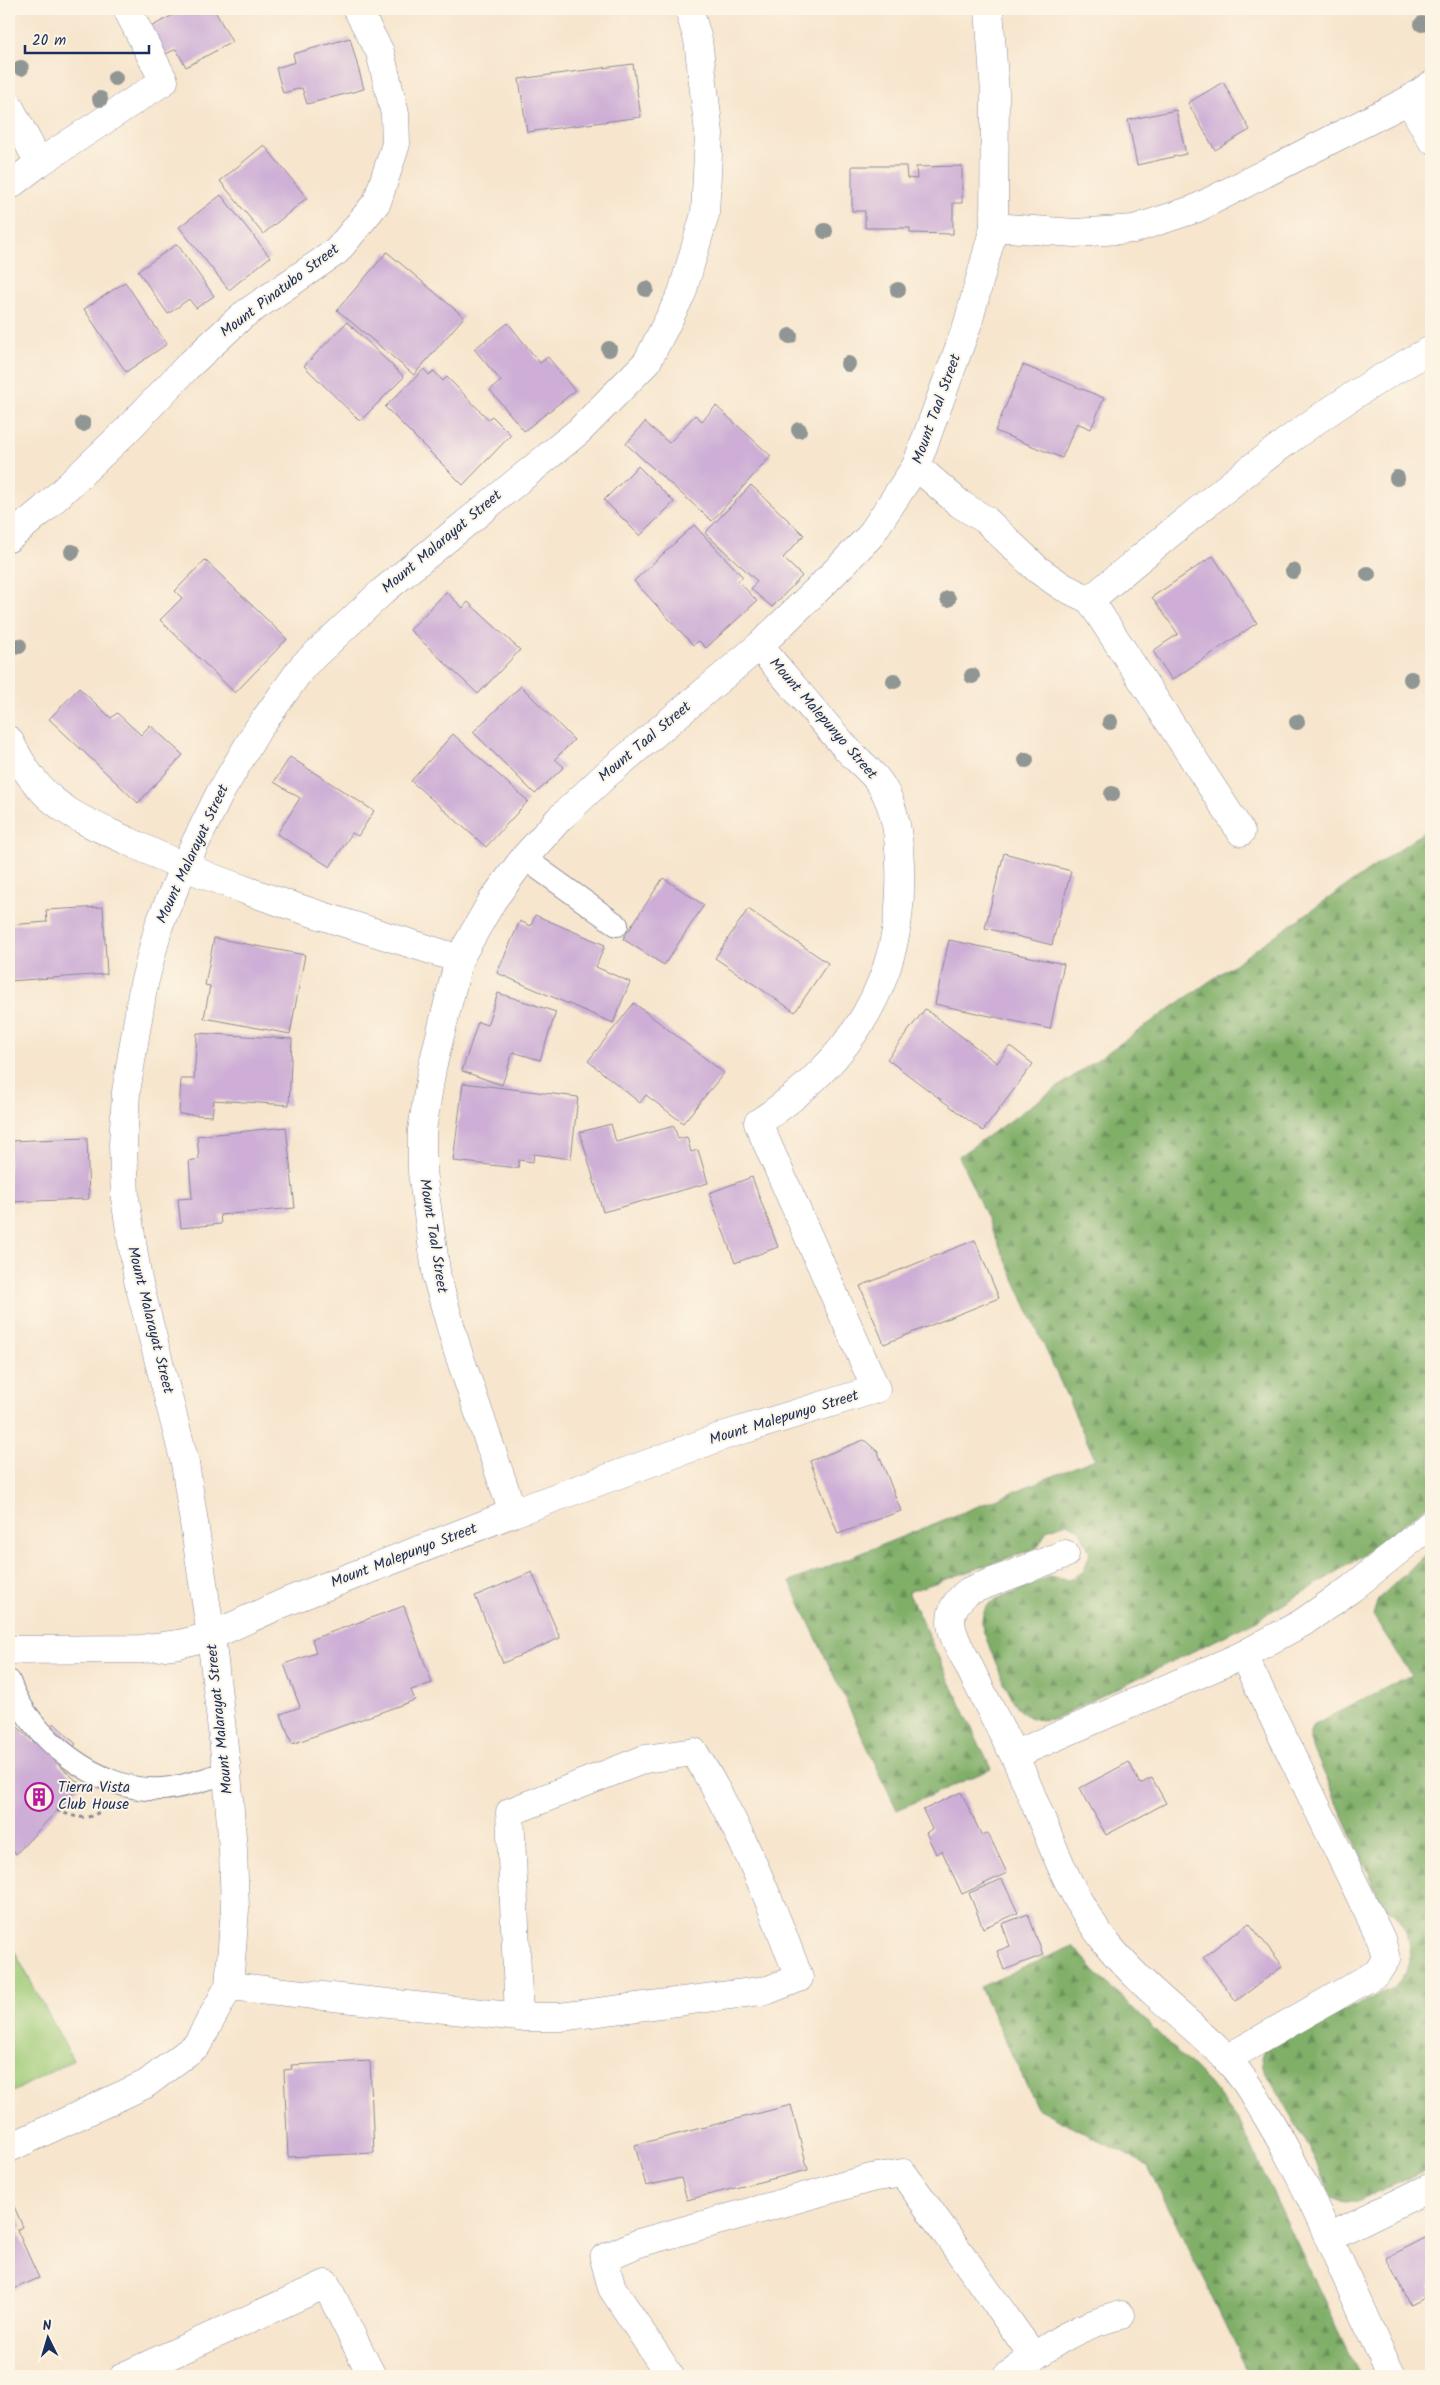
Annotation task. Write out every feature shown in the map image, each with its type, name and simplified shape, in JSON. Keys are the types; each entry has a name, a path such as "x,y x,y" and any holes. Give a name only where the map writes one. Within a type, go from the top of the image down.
{"street":[{"path":"9,186 39,163 164,81 127,9"},
{"name":"Mount Pinatubo Street","path":"9,538 44,509 126,431 187,367 242,316 337,251 377,202 396,144 395,114 380,52 357,9"},
{"name":"Mount Malarayat Street","path":"9,2148 146,2084 197,2045 229,1986 235,1909 227,1773 211,1636 185,1463 133,1254 125,1198 126,1092 143,988 159,925 184,866 220,793 258,729 302,666 383,590 579,431 647,362 682,293 705,214 709,133 698,40 689,9"},
{"name":"Mount Taal Street","path":"513,1513 457,1349 437,1278 422,1172 422,1130 432,1068 459,959 492,901 524,858 559,818 607,774 759,646 870,536 916,466 968,323 994,228 995,93 988,9"},
{"path":"994,228 1075,233 1134,229 1195,209 1409,100 1431,85"},
{"path":"1409,100 1431,140"},
{"path":"9,106 39,163"},
{"path":"1090,600 1247,470 1320,416 1390,372 1431,350"},
{"path":"916,466 960,504 993,525 1037,569 1063,587 1090,600 1241,832"},
{"name":"Mount Malepunyo Street","path":"9,1650 141,1649 178,1644 211,1636 286,1602 513,1513 726,1434 876,1389 758,1123 786,1104 814,1079 847,1043 871,1008 887,971 896,927 901,879 899,840 892,807 881,784 759,646"},
{"path":"9,740 36,784 62,808 136,845 215,879 459,959"},
{"path":"1014,1755 1244,1655 1302,1623 1352,1588 1431,1524"},
{"path":"1065,1554 969,1591 958,1600 953,1609 951,1622 954,1636 987,1706 1014,1755 1084,1912 1107,1945 1133,1973 1226,2059 1263,2109 1329,2237 1370,2332 1392,2376"},
{"path":"1226,2059 1377,1973 1386,1959 1381,1939 1244,1655"},
{"path":"229,1986 519,2017 560,2017 768,1990 799,1978 770,1898 717,1789 694,1752 645,1759 510,1812 519,2017"},
{"path":"670,2376 612,2288 604,2258 639,2243 871,2178 902,2173 1034,2358"},
{"path":"1329,2237 1431,2187"},
{"path":"124,2376 326,2284 372,2376"},
{"path":"1006,2376 1034,2358 1061,2337 1084,2326 1120,2316"}],"lane":[{"path":"524,858 617,925"},
{"path":"9,1682 16,1700 32,1724 55,1747 94,1772 120,1785 161,1789 227,1773"}],"green space":[{"path":"1431,827 1431,1503 1350,1564 1257,1620 1054,1719 1042,1720 1031,1718 1018,1708 1012,1699 983,1630 982,1619 990,1603 1049,1577 1068,1580 1084,1571 1090,1553 1080,1529 1067,1523 1047,1530 1037,1548 908,1592 991,1769 897,1810 790,1582 1095,1459 959,1156"},
{"path":"1431,1550 1431,2169 1357,2201 1344,2202 1331,2197 1317,2161 1262,2066 1261,2057 1265,2048 1393,1988 1406,1973 1411,1954 1407,1931 1396,1914 1382,1905 1310,1741 1310,1732 1313,1725 1411,1675 1373,1615 1378,1599"},
{"path":"9,1941 73,2060 9,2094"},
{"path":"1073,1946 1104,1980 1209,2083 1239,2121 1360,2376 1250,2376 1148,2166 1037,2108 980,1987"}],"building":[{"path":"184,9 214,9 232,42 186,67 176,49 164,55 149,28"},
{"path":"749,9 768,9 751,15"},
{"path":"350,38 364,89 307,104 302,88 283,93 276,68 295,62 293,54"},
{"path":"633,64 641,117 527,132 519,79"},
{"path":"1223,82 1250,130 1215,150 1188,103"},
{"path":"1176,110 1186,154 1137,165 1128,120"},
{"path":"264,145 307,198 263,234 220,181"},
{"path":"852,166 906,166 907,178 917,179 916,167 962,166 962,203 953,203 953,234 910,233 910,228 865,228 865,211 852,211"},
{"path":"221,195 270,257 229,290 179,227"},
{"path":"177,244 214,296 196,308 189,299 168,314 138,271"},
{"path":"387,252 464,317 414,375 337,310"},
{"path":"125,282 167,344 126,372 84,309"},
{"path":"347,322 404,377 360,421 304,366"},
{"path":"508,323 540,363 548,357 575,391 524,431 490,390 501,381 474,349"},
{"path":"1023,365 1104,398 1091,429 1077,423 1062,458 995,431"},
{"path":"424,369 429,375 434,371 443,381 447,377 488,419 492,416 511,435 463,485 385,407"},
{"path":"716,406 771,456 712,521 626,444 645,422 669,443 695,415 702,421"},
{"path":"638,466 674,502 640,536 604,500"},
{"path":"751,485 804,535 783,558 802,576 772,607 751,589 757,581 705,533"},
{"path":"694,525 743,577 738,581 757,601 706,648 699,641 693,645 634,581"},
{"path":"1213,556 1257,623 1172,680 1153,651 1178,634 1152,597"},
{"path":"205,560 287,639 235,693 160,620 182,598 175,591"},
{"path":"446,592 463,608 468,602 520,650 478,694 410,630"},
{"path":"521,686 574,740 555,759 564,767 535,794 473,732"},
{"path":"79,688 111,718 117,713 141,735 150,725 183,755 138,803 49,719"},
{"path":"453,734 528,801 486,847 411,781"},
{"path":"290,757 374,811 358,836 352,833 330,867 277,834 300,798 274,782"},
{"path":"1004,853 1071,871 1052,945 985,928"},
{"path":"663,878 704,905 664,965 623,939"},
{"path":"103,907 107,974 9,981 9,925 47,922 46,910"},
{"path":"748,909 828,963 795,1012 715,958"},
{"path":"535,915 605,945 596,967 630,982 613,1023 497,973 520,921 531,926"},
{"path":"214,938 305,955 290,1034 204,1018 210,986 205,985"},
{"path":"949,940 1064,964 1050,1029 935,1004"},
{"path":"498,993 556,1012 540,1060 513,1052 502,1085 462,1071 478,1022 487,1025"},
{"path":"634,1003 724,1073 683,1123 646,1095 640,1103 588,1061"},
{"path":"925,1009 997,1063 1010,1046 1033,1064 983,1131 887,1059"},
{"path":"197,1033 292,1039 289,1105 214,1100 212,1116 179,1114 181,1079 194,1079"},
{"path":"463,1083 578,1097 571,1159 534,1154 533,1162 519,1160 518,1168 453,1161"},
{"path":"611,1124 616,1142 674,1126 678,1139 687,1137 691,1152 698,1150 708,1183 603,1212 580,1132"},
{"path":"286,1127 295,1208 220,1215 221,1224 181,1228 178,1199 192,1198 189,1161 199,1159 197,1136"},
{"path":"87,1138 89,1199 9,1202 9,1141"},
{"path":"752,1177 778,1247 735,1263 709,1193"},
{"path":"975,1240 999,1298 884,1344 860,1286"},
{"path":"864,1440 878,1452 901,1511 838,1534 810,1461"},
{"path":"532,1572 560,1638 503,1663 475,1596"},
{"path":"404,1606 432,1683 411,1690 415,1700 292,1744 281,1714 300,1707 284,1664 316,1653 312,1639"},
{"name":"Tierra Vista Club House","path":"9,1719 35,1743 54,1723 76,1744 58,1764 81,1785 16,1854 9,1847"},
{"path":"1129,1762 1140,1784 1152,1778 1166,1803 1106,1835 1080,1788"},
{"path":"961,1792 982,1836 988,1833 1007,1873 962,1894 942,1851 936,1854 926,1833 932,1829 923,1810"},
{"path":"1002,1879 1018,1913 983,1928 969,1893"},
{"path":"1028,1914 1043,1955 1004,1970 997,1951 1010,1946 1002,1924"},
{"path":"1249,1923 1283,1966 1236,2001 1203,1957"},
{"path":"370,2061 374,2153 288,2157 284,2070 292,2069 291,2065"},
{"path":"791,2105 808,2170 687,2200 681,2178 646,2186 635,2145"},
{"path":"9,2195 23,2227 17,2230 39,2278 9,2291"},
{"path":"1431,2235 1431,2283 1429,2284 1431,2294 1410,2305 1386,2258"}],"place":[{"name":"Tierra Vista Club House","path":"39,1797"}]}
